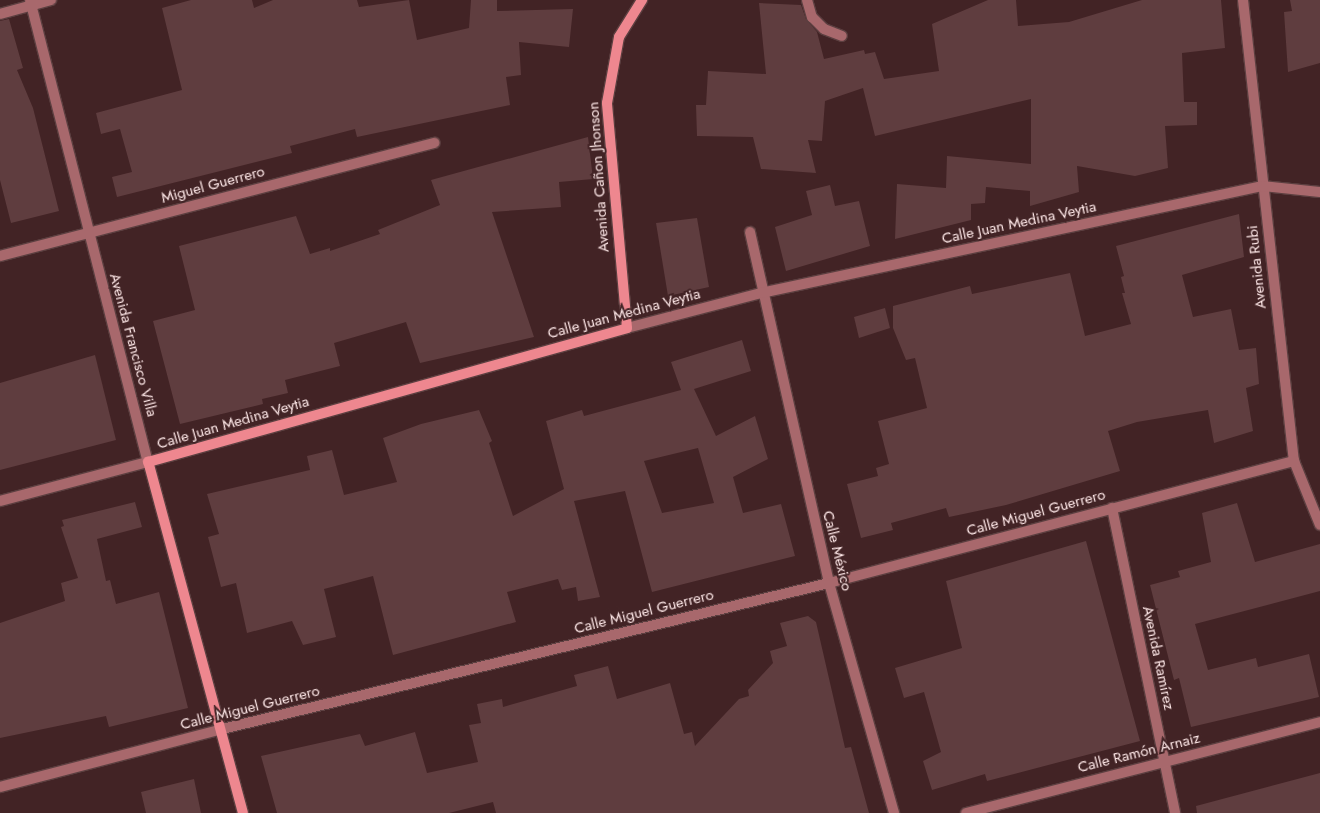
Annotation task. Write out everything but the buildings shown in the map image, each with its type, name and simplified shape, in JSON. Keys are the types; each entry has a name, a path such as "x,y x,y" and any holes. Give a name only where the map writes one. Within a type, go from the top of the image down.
{"main road":[{"name":"Avenida Cañon Jhonson","path":"627,328 606,103 619,37 642,0"},
{"name":"Calle Juan Medina Veytia","path":"148,462 627,328"},
{"name":"Avenida Francisco Villa","path":"148,462 244,813"}],"street":[{"path":"0,14 31,3 51,0"},
{"path":"807,0 812,17 824,29 842,36"},
{"name":"Avenida Rubi","path":"1242,0 1294,461 1320,525"},
{"name":"Avenida Francisco Villa","path":"31,3 87,233 148,462"},
{"name":"Miguel Guerrero","path":"0,256 434,143"},
{"name":"Calle Juan Medina Veytia","path":"627,328 761,293 1262,186 1320,192"},
{"name":"Calle México","path":"750,232 761,293 829,583 894,813"},
{"name":"Calle Miguel Guerrero","path":"0,787 222,729 829,583 1294,461"},
{"name":"Calle Juan Medina Veytia","path":"0,501 148,462"},
{"name":"Avenida Ramírez","path":"1112,508 1176,813"},
{"name":"Calle Ramón Arnaiz","path":"966,813 1320,722"}]}
